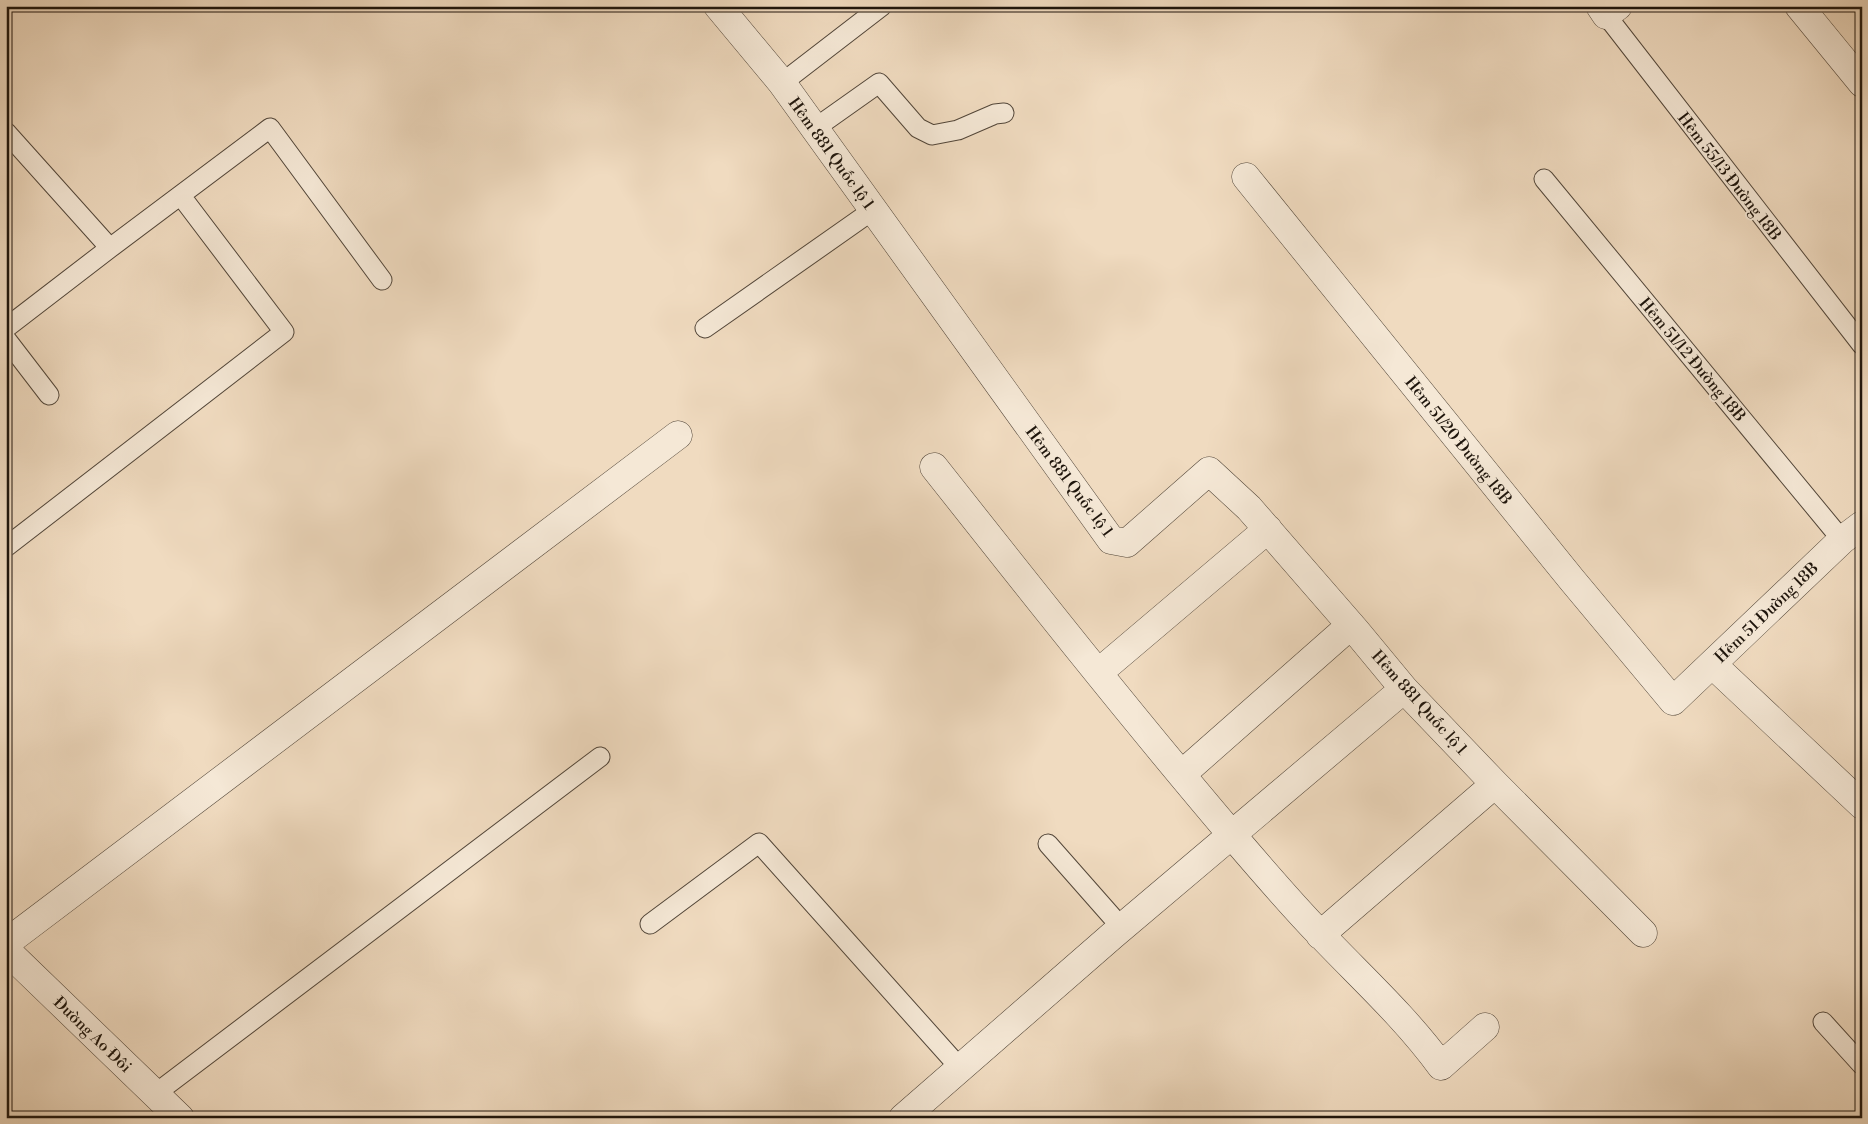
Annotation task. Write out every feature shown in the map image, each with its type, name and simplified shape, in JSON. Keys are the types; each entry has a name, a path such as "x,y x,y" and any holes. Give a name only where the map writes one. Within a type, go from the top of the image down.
{"street":[{"name":"Hẻm 881 Quốc lộ 1","path":"718,6 782,83 1111,540 1127,543 1210,471 1249,508 1404,689 1495,784"},
{"path":"1799,6 1862,83"},
{"name":"Hẻm 51/20 Đường 18B","path":"1246,177 1673,702"},
{"path":"6,944 678,435"},
{"path":"934,467 1098,673 1232,834 1320,935 1376,990 1426,1046 1441,1066 1485,1027"},
{"path":"1098,673 1268,529"},
{"name":"Hẻm 51 Đường 18B","path":"1673,702 1852,533"},
{"path":"1182,774 1351,625"},
{"path":"1712,664 1862,804"},
{"path":"903,1118 1122,928 1404,689"},
{"path":"1320,935 1495,784 1643,934"},
{"name":"Đường Ao Đôi","path":"6,950 180,1118"}],"lane":[{"path":"782,83 882,6"},
{"name":"Hẻm 55/13 Đường 18B","path":"1608,9 1862,345"},
{"path":"814,128 879,83 918,128 932,135 958,130 996,114 1004,113"},
{"path":"6,328 270,128 382,280"},
{"path":"6,132 110,248"},
{"name":"Hẻm 51/12 Đường 18B","path":"1544,179 1852,533"},
{"path":"6,547 284,332 181,196"},
{"path":"705,328 873,210"},
{"path":"6,339 49,395"},
{"path":"155,1094 600,756"},
{"path":"650,924 759,843 960,1068"},
{"path":"1048,844 1122,928"},
{"path":"1824,1022 1862,1065"}]}
